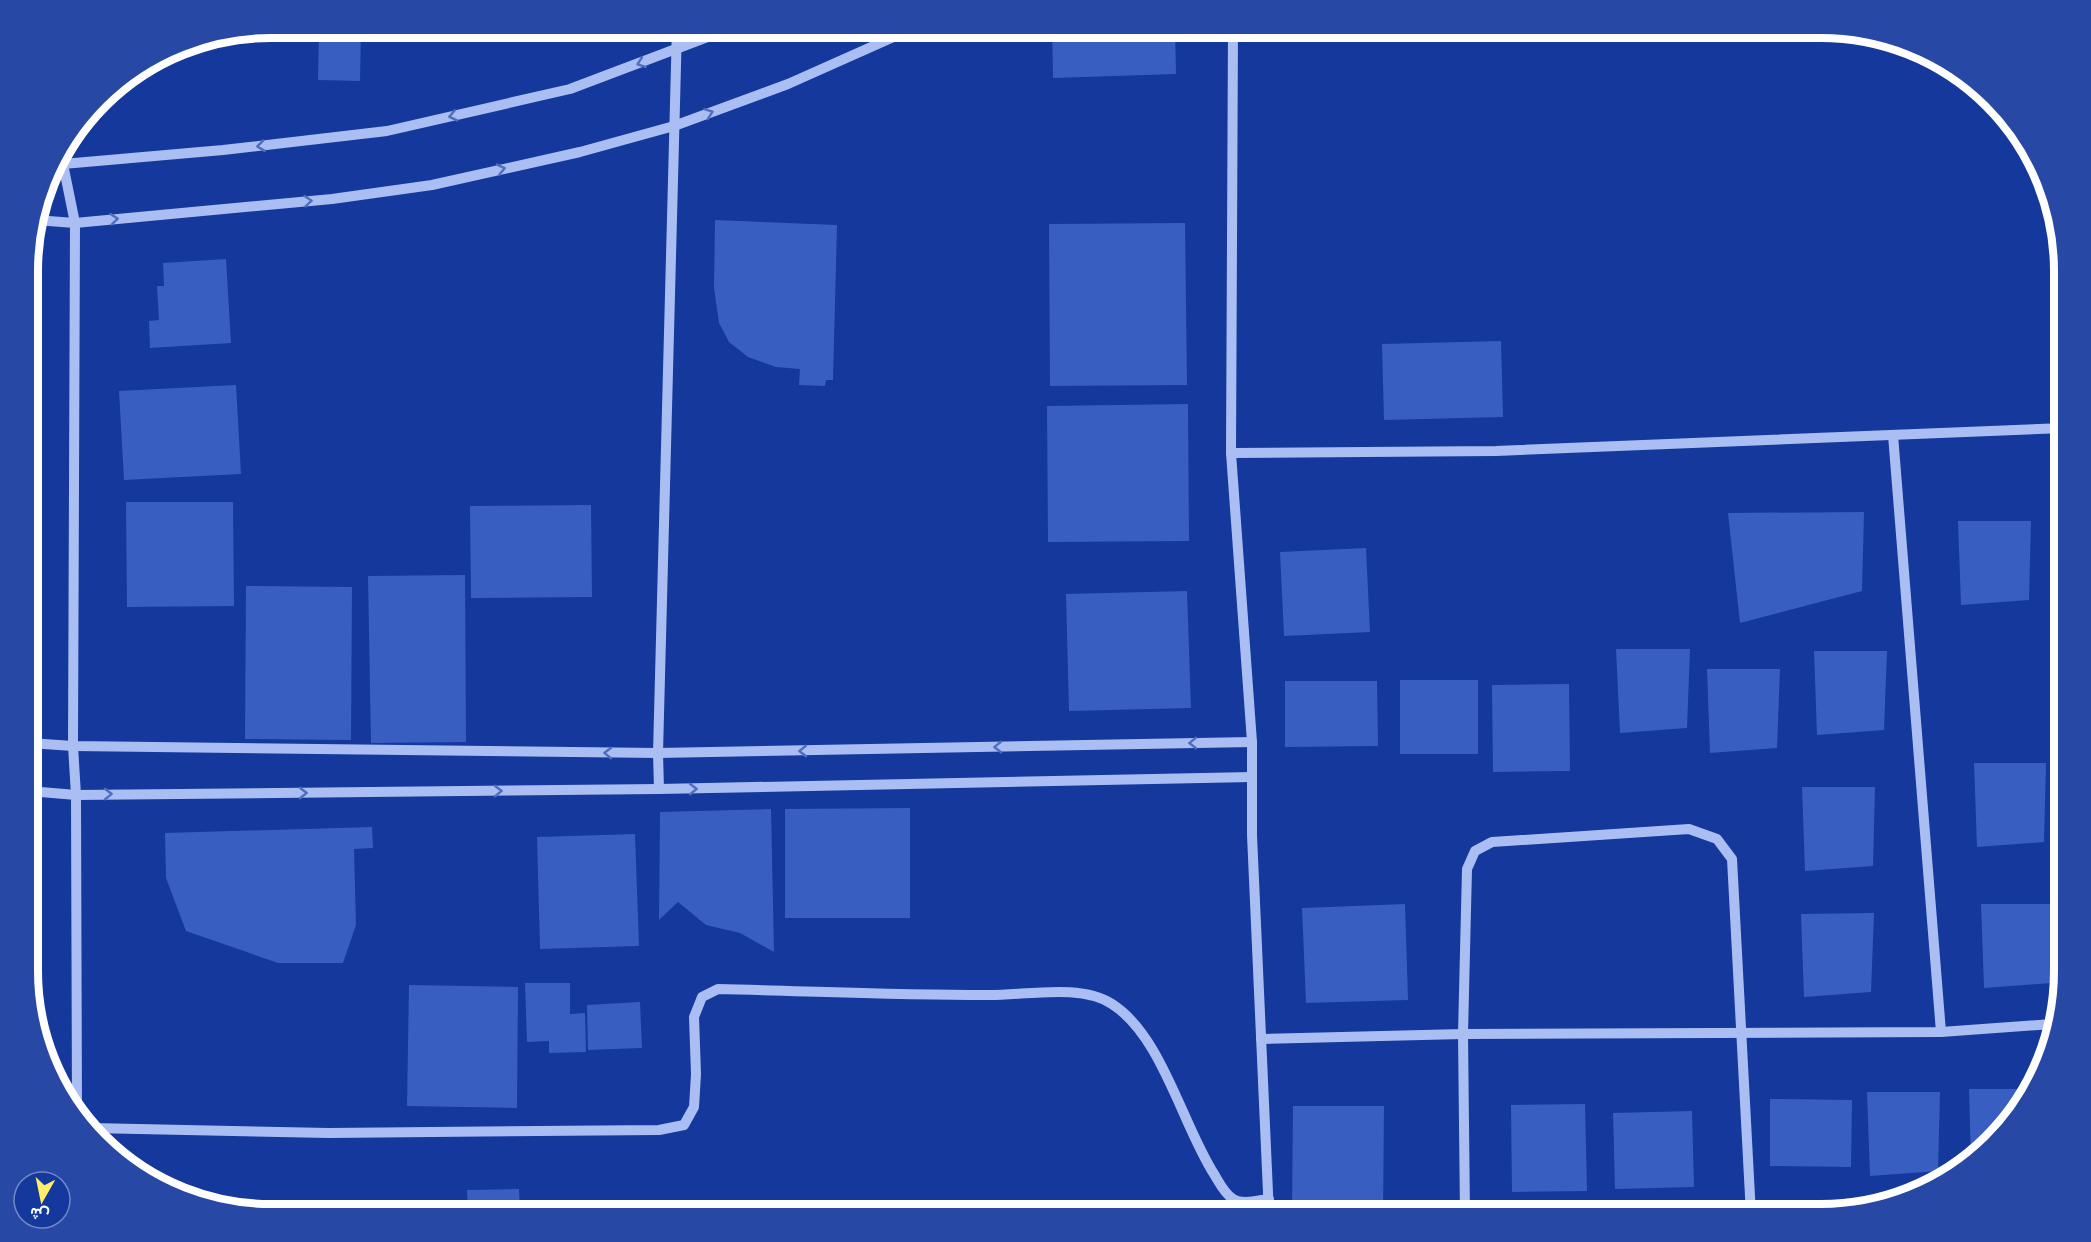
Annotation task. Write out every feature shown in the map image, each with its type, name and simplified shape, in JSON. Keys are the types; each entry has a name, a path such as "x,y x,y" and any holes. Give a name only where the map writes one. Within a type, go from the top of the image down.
{"street":[{"path":"659,789 658,753 677,38"},
{"path":"65,162 222,150 387,131 570,89 707,38"},
{"path":"43,221 75,223 332,199 432,185 580,152 674,126 788,84 891,38"},
{"path":"1233,38 1231,453 1252,742 1252,835 1269,1204"},
{"path":"60,171 75,223 73,746 76,795 77,1101"},
{"path":"1231,453 1496,451 2054,428"},
{"path":"1893,435 1941,1032"},
{"path":"38,744 73,746 658,753 1252,742"},
{"path":"38,792 76,795 659,789 1252,777"},
{"path":"1465,1204 1463,1034 1467,869 1475,851 1492,842 1689,829 1717,839 1732,859 1750,1204"},
{"path":"98,1128 329,1133 659,1130 684,1125 694,1107 696,1074 694,1017 702,997 718,989 988,995 1047,992 1085,994 1111,1003 1136,1026 1161,1064 1201,1153 1227,1194 1240,1202 1269,1199"},
{"path":"1261,1039 1463,1034 1941,1032 2048,1024"}],"building":[{"path":"319,38 361,38 360,81 318,80"},
{"path":"1052,38 1175,38 1176,74 1053,78"},
{"path":"715,220 837,225 833,380 826,380 825,386 799,385 800,369 776,367 748,357 729,342 719,323 714,288"},
{"path":"1185,223 1187,385 1050,386 1049,224"},
{"path":"226,259 231,343 150,348 149,321 159,320 157,286 164,286 163,263"},
{"path":"1501,341 1503,417 1384,420 1382,344"},
{"path":"236,385 241,474 124,480 119,391"},
{"path":"1188,404 1189,541 1048,542 1047,406"},
{"path":"126,502 233,502 234,606 127,607"},
{"path":"591,505 592,597 471,598 470,506"},
{"path":"1864,512 1862,591 1740,623 1728,513"},
{"path":"1958,521 2031,521 2029,600 1961,605"},
{"path":"1366,548 1370,632 1284,636 1280,552"},
{"path":"465,575 466,742 371,743 368,576"},
{"path":"246,586 352,587 351,740 245,739"},
{"path":"1187,591 1191,708 1069,711 1066,594"},
{"path":"1616,649 1690,649 1687,728 1620,733"},
{"path":"1814,651 1887,651 1884,730 1817,735"},
{"path":"1707,669 1780,669 1777,748 1710,753"},
{"path":"1400,680 1478,680 1478,754 1400,754"},
{"path":"1285,681 1377,681 1378,746 1285,747"},
{"path":"1569,684 1570,771 1493,772 1492,685"},
{"path":"1974,763 2046,763 2044,842 1977,847"},
{"path":"1802,787 1875,787 1873,866 1805,871"},
{"path":"910,808 910,918 785,918 785,809"},
{"path":"771,809 774,952 740,933 706,925 678,902 659,920 660,812"},
{"path":"372,827 373,848 354,849 356,925 343,963 278,963 186,931 166,878 165,833"},
{"path":"635,834 639,946 540,949 537,837"},
{"path":"1405,904 1408,1000 1306,1003 1302,908"},
{"path":"1981,904 2054,904 2051,983 1984,988"},
{"path":"1874,913 1871,992 1804,997 1801,914"},
{"path":"525,983 570,983 570,1014 585,1013 586,1052 549,1053 549,1041 527,1042"},
{"path":"409,985 518,987 517,1108 407,1106"},
{"path":"640,1002 642,1048 588,1050 587,1005"},
{"path":"1969,1089 2021,1089 1996,1125 1971,1149"},
{"path":"1867,1092 1940,1092 1938,1171 1870,1176"},
{"path":"1770,1099 1852,1100 1851,1167 1770,1166"},
{"path":"1585,1104 1587,1191 1512,1192 1511,1105"},
{"path":"1293,1106 1384,1106 1383,1204 1292,1204"},
{"path":"1692,1111 1694,1187 1615,1189 1613,1113"},
{"path":"519,1189 520,1204 468,1204 467,1190"}]}
